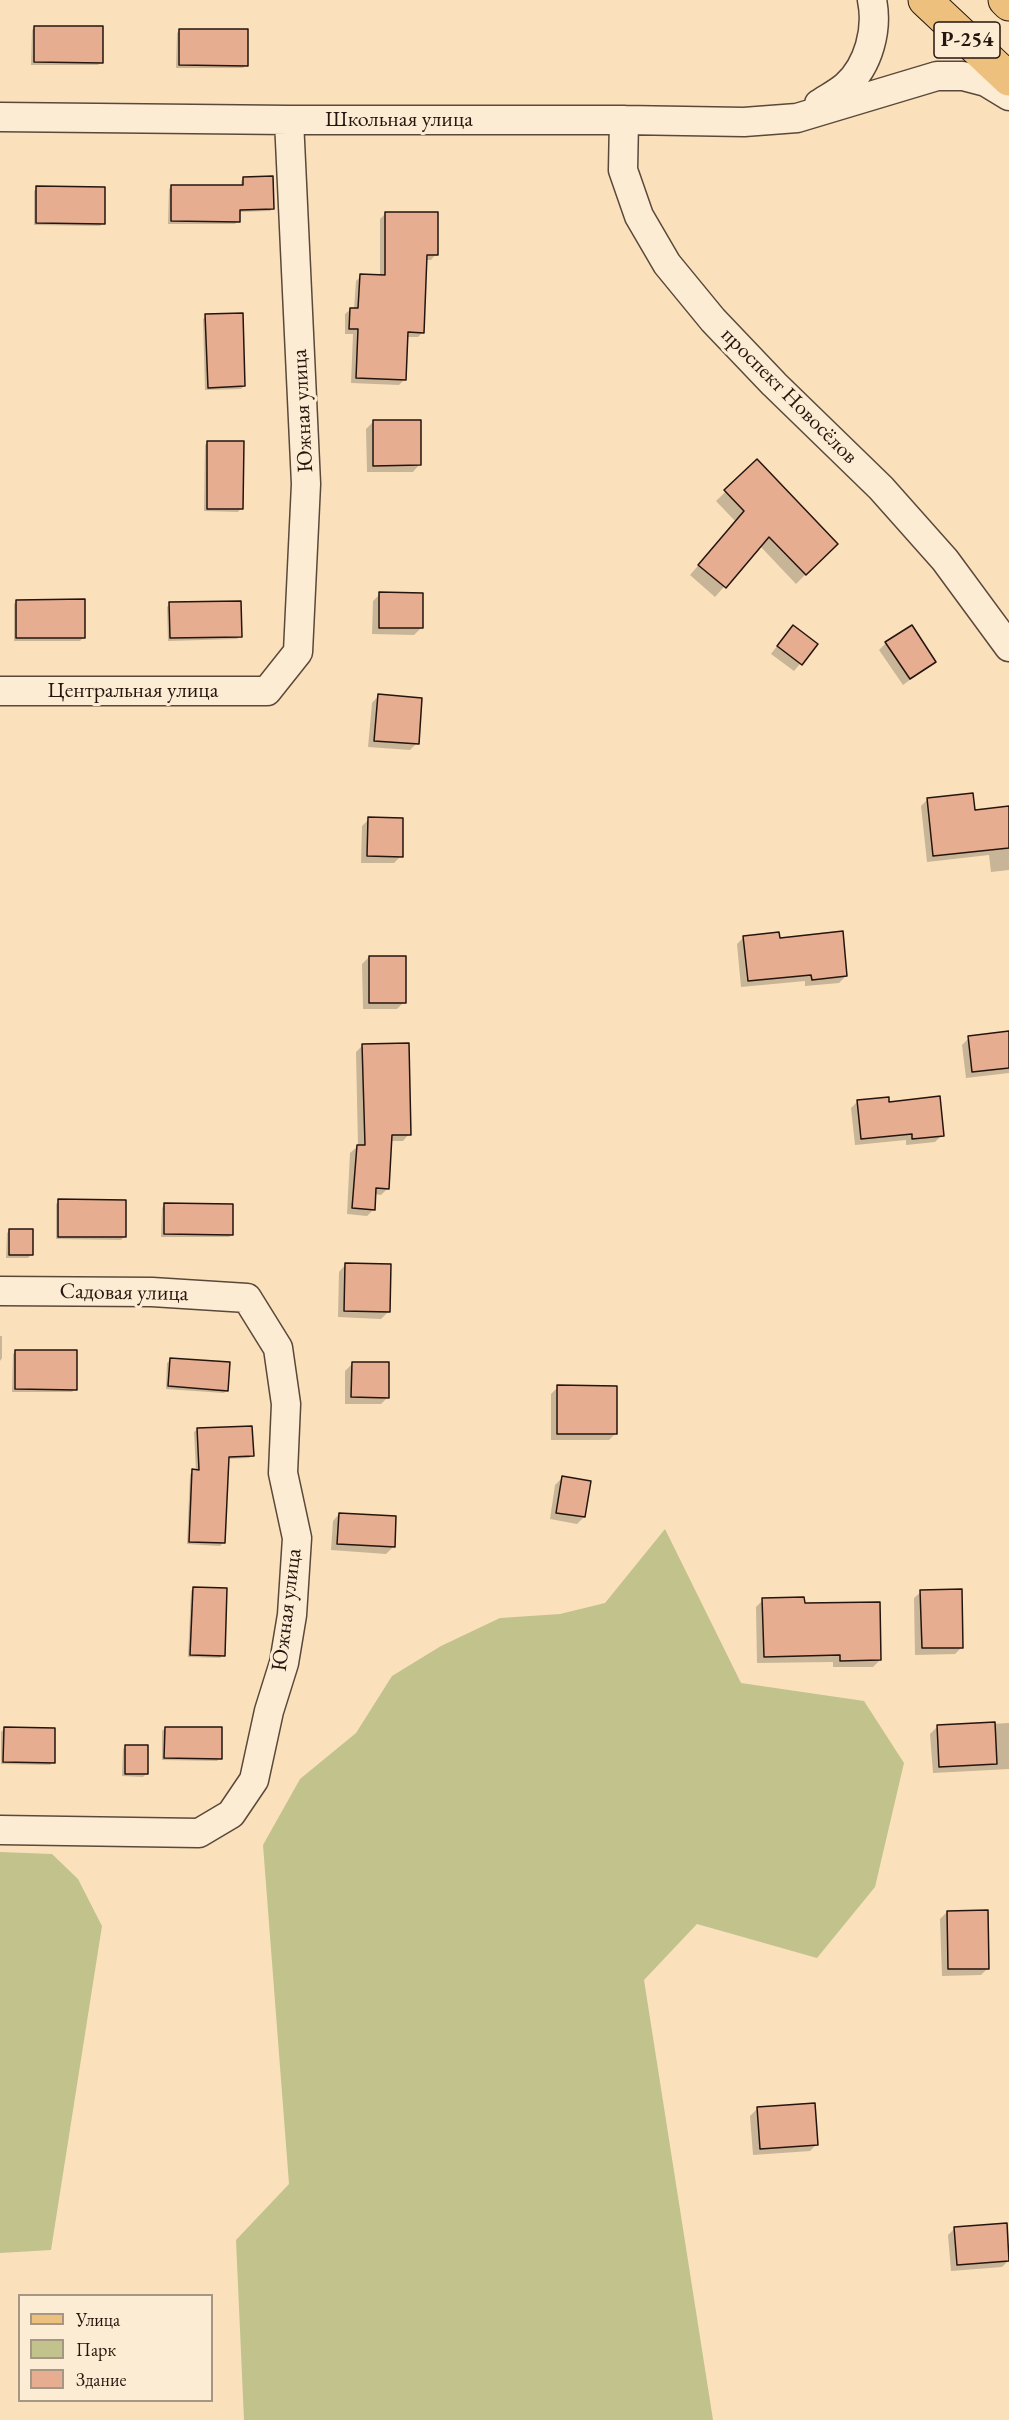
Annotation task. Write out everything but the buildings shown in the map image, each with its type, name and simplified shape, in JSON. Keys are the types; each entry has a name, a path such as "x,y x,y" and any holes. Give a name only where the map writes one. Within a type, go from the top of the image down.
{"main road":[{"name":"Р-254","path":"925,0 1009,79"},
{"path":"1005,0 1009,3"}],"street":[{"path":"797,118 846,86 861,68 872,40 874,10 872,0"},
{"name":"Школьная улица","path":"0,117 624,120 744,123 797,118 938,76 963,76 986,82 1009,96"},
{"name":"Южная улица","path":"267,691 298,652 306,484 289,120"},
{"name":"проспект Новосёлов","path":"624,120 623,170 639,216 668,264 713,320 774,384 881,488 945,560 1009,647"},
{"name":"Центральная улица","path":"0,691 267,691"},
{"name":"Садовая улица","path":"0,1291 152,1292 247,1298"},
{"name":"Южная улица","path":"0,1830 200,1833 231,1814 254,1780 269,1711 284,1663 292,1615 297,1538 283,1473 286,1404 278,1348 247,1298"}],"green space":[{"path":"665,1529 741,1683 864,1701 904,1763 875,1887 817,1958 697,1924 644,1980 713,2420 244,2420 236,2240 289,2184 263,1845 300,1779 356,1733 392,1676 441,1646 500,1618 560,1614 605,1603"},
{"path":"0,1852 52,1854 78,1879 102,1926 51,2250 0,2253"}]}
